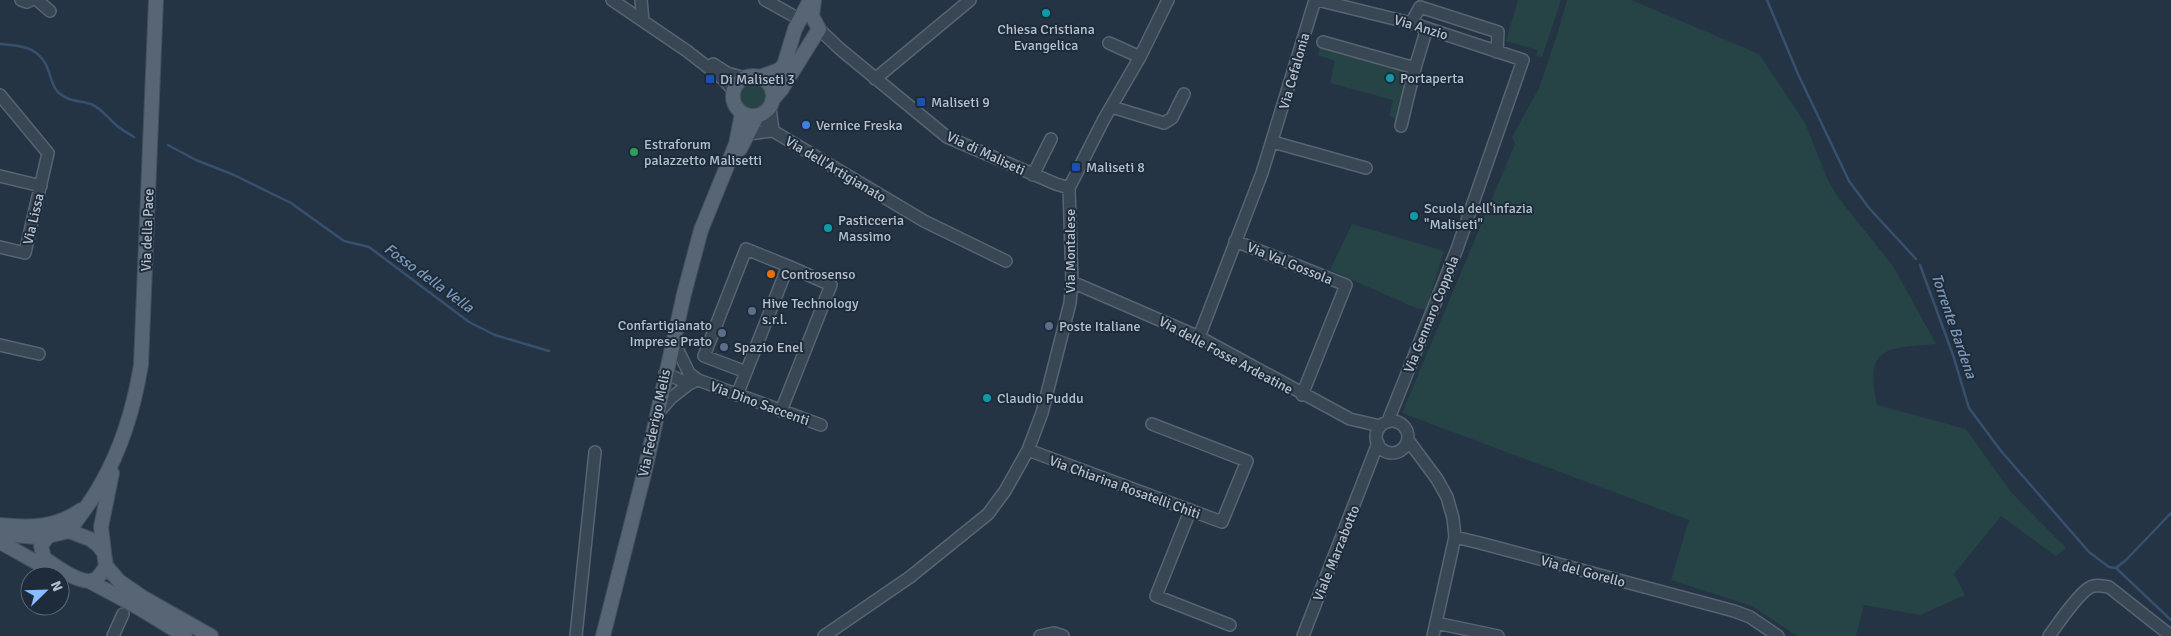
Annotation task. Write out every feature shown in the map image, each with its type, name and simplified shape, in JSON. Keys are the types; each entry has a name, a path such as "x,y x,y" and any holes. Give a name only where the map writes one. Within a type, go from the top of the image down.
{"main road":[{"name":"Via della Pace","path":"115,457 133,409 141,365 156,0"},
{"path":"760,77 770,85 765,109 742,113 734,103 734,91 740,81 745,78 760,77 779,70 784,65 795,18 810,0"},
{"path":"814,0 812,16 817,29"},
{"path":"795,18 807,19 817,29"},
{"name":"Via Federigo Melis","path":"719,183 734,161 748,134 817,29"},
{"name":"Via Federigo Melis","path":"603,636 645,470 665,373 701,230 736,144 742,113"},
{"path":"1,539 12,535 46,538 69,531 89,504 115,457"},
{"path":"89,581 98,578 105,560 102,527 115,457"},
{"path":"0,525 35,527 54,524 75,514 89,504"},
{"path":"69,531 90,539 98,545 105,560 119,581 142,597 211,636"},
{"path":"42,555 41,546 46,538"},
{"path":"1,539 42,555 51,564 72,576"},
{"path":"1,539 57,573 89,581 134,605 185,636"}],"street":[{"path":"612,0 687,51 723,79 734,91"},
{"path":"640,0 643,21"},
{"path":"765,0 795,18"},
{"path":"875,79 970,0"},
{"name":"Via Montalese","path":"824,636 910,577 988,514 1005,491 1028,450 1042,413 1066,322 1072,282 1069,188 1140,57 1168,0"},
{"name":"Via Anzio","path":"1316,0 1412,23 1523,60"},
{"name":"Via Cefalonia","path":"1199,338 1273,142 1316,0"},
{"path":"29,1 50,11"},
{"path":"1412,23 1420,7 1498,32 1498,52"},
{"path":"1401,126 1427,28"},
{"name":"Via di Maliseti","path":"817,29 947,138 1069,188"},
{"path":"1323,42 1415,68"},
{"path":"1109,43 1140,57"},
{"path":"687,51 727,73 745,78"},
{"name":"Via Gennaro Coppola","path":"1389,423 1397,398 1457,249 1523,60"},
{"path":"1112,106 1164,123 1172,118 1184,94"},
{"name":"Via Lissa","path":"0,95 48,153 26,253 0,247"},
{"name":"Via dell'Artigianato","path":"765,109 773,131"},
{"name":"Via dell'Artigianato","path":"748,134 773,131 924,221 1006,261"},
{"path":"1033,174 1051,139"},
{"path":"1273,142 1366,168"},
{"path":"0,176 41,186"},
{"name":"Via Val Gossola","path":"1236,241 1346,285 1302,395"},
{"path":"746,372 704,356 746,249 831,285 781,411"},
{"path":"738,394 788,266"},
{"name":"Via delle Fosse Ardeatine","path":"1072,282 1199,338 1302,395 1350,419 1377,441"},
{"path":"656,414 692,379 673,340"},
{"path":"0,344 39,354"},
{"name":"Via Dino Saccenti","path":"665,373 692,379 738,394 821,425"},
{"name":"Via delle Fosse Ardeatine","path":"1350,419 1389,423"},
{"path":"1428,468 1397,452 1383,450 1377,441 1389,423 1406,428 1408,440 1428,468 1447,497 1453,518 1455,538 1433,636"},
{"name":"Via Chiarina Rosatelli Chiti","path":"1028,450 1222,522 1247,461 1152,424"},
{"path":"1368,470 1406,446 1408,440"},
{"name":"Viale Marzabotto","path":"1303,636 1368,470 1377,441"},
{"path":"576,636 595,452"},
{"path":"1190,511 1156,596 1230,625"},
{"name":"Via del Gorello","path":"1455,538 1734,611 1750,617 1778,636"},
{"path":"2049,636 2081,595 2089,588 2097,586 2108,587 2171,636"},
{"path":"113,636 123,614"},
{"path":"1436,622 1498,636"},
{"path":"1040,636 1054,633 1063,636"}],"green space":[{"path":"1518,0 1561,0 1542,57 1536,56 1538,50 1506,41"},
{"path":"1567,0 1631,0 1759,54 1805,123 1827,178 1837,196 1893,266 1936,344 1903,347 1883,354 1877,361 1874,372 1877,405 1966,429 2010,491 2066,548 2056,556 2001,516 1954,574 1965,595 1920,615 1864,605 1856,636 1797,636 1752,606 1671,580 1689,520 1402,413 1515,144 1512,137 1539,88"},
{"path":"1321,44 1411,70 1399,120 1389,116 1393,100 1330,83 1335,61 1318,55"},
{"path":"754,82 764,87 769,97 764,107 754,112 744,107 739,97 744,87"},
{"path":"1352,224 1444,251 1426,309 1418,309 1330,270"}],"waterway":[{"name":"Torrente Bardena","path":"1767,0 1798,74 1849,181 1869,208 1916,259"},
{"name":"Fosso della Vella","path":"0,44 24,47 36,53 46,64 54,86 62,96 95,106 117,126 134,137"},
{"name":"Fosso della Vella","path":"168,145 196,160 234,175 291,203 344,241 369,247 469,322 495,335 549,351"},
{"name":"Torrente Bardena","path":"1920,265 1953,355 1969,408 2001,451 2089,552 2109,567 2116,568 2171,620"},
{"path":"2116,568 2171,513"}],"place":[{"name":"Chiesa Cristiana Evangelica","path":"1046,13"},
{"name":"Portaperta","path":"1390,78"},
{"name":"Di Maliseti 3","path":"710,79"},
{"name":"Maliseti 9","path":"921,102"},
{"name":"Vernice Freska","path":"806,125"},
{"name":"Estraforum palazzetto Malisetti","path":"634,152"},
{"name":"Maliseti 8","path":"1076,167"},
{"name":"Scuola dell'infazia \"Maliseti\"","path":"1414,216"},
{"name":"Pasticceria Massimo","path":"828,228"},
{"name":"Controsenso","path":"771,274"},
{"name":"Hive Technology s.r.l.","path":"752,311"},
{"name":"Poste Italiane","path":"1049,326"},
{"name":"Confartigianato Imprese Prato","path":"722,333"},
{"name":"Spazio Enel","path":"724,347"},
{"name":"Claudio Puddu","path":"987,398"}]}
